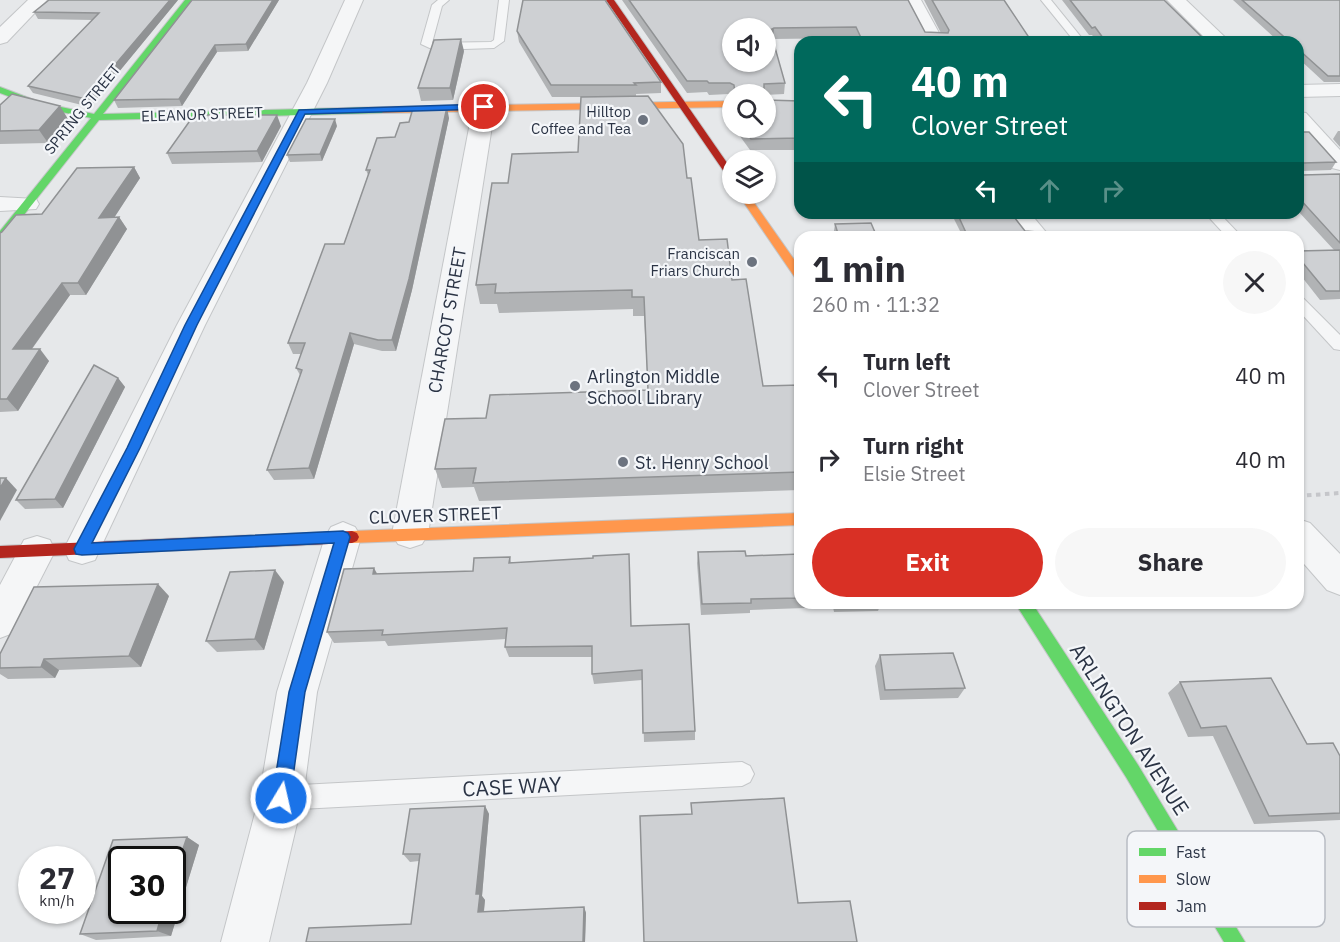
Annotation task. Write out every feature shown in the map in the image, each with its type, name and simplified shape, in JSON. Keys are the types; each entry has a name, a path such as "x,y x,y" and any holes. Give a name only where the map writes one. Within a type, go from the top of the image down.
{"street":[{"path":"0,38 38,0"},
{"name":"SPRING STREET","path":"0,238 189,0"},
{"path":"82,549 191,325 302,112 354,0"},
{"path":"610,0 722,162"},
{"path":"912,0 931,36"},
{"path":"1176,0 1214,36"},
{"name":"ELEANOR STREET","path":"0,90 40,105 98,117 484,107 722,104"},
{"path":"1304,91 1340,90"},
{"name":"CHARCOT STREET","path":"410,534 484,107"},
{"path":"1304,124 1340,163"},
{"path":"0,204 27,204"},
{"path":"750,204 794,268"},
{"path":"1022,219 1032,231"},
{"name":"CLOVER STREET","path":"0,552 794,519"},
{"path":"245,942 281,798 297,692 343,537"},
{"path":"1304,540 1340,579"},
{"path":"0,621 37,551"},
{"name":"ARLINGTON AVENUE","path":"1027,609 1171,831"},
{"name":"ARLINGTON AVENUE","path":"1226,927 1235,942"}],"lane":[{"path":"444,0 437,5 426,44 434,47 494,45 499,41 504,0"},
{"path":"1046,0 1075,36"},
{"path":"1218,219 1229,231"},
{"path":"1304,307 1340,345"},
{"name":"CASE WAY","path":"281,798 742,774"}],"path":[{"path":"1304,495 1340,492"}],"building":[{"path":"49,0 170,0 86,99 28,86 99,13 34,12"},
{"path":"192,0 273,0 246,44 215,45 179,99 114,100"},
{"path":"523,0 605,0 661,82 634,83 636,85 551,85 517,31"},
{"path":"629,0 908,0 925,32 948,33 949,30 932,0 1004,0 1028,36 860,36 856,27 776,28 776,18 722,18 722,72 776,72 776,51 785,83 709,83 707,81 687,81"},
{"path":"1070,0 1164,0 1201,36 1102,36 1095,27 1092,28"},
{"path":"1242,0 1340,0 1340,76 1328,76 1304,54 1304,36 1283,36"},
{"path":"461,39 450,88 418,88 434,40"},
{"path":"12,94 60,106 39,130 0,131 0,105"},
{"path":"648,96 683,144 687,178 691,178 699,240 727,239 732,280 746,279 763,386 794,385 794,472 473,483 476,468 435,469 445,419 486,418 490,395 648,390 644,297 632,297 632,290 495,293 496,284 476,285 492,183 508,183 512,154 578,152 581,97"},
{"path":"776,100 794,101 794,138 751,139 776,138"},
{"path":"447,107 409,279 392,340 378,340 350,333 309,468 267,470 302,370 296,368 305,343 288,343 325,244 344,244 370,170 366,170 377,138 395,137 400,123 409,122 413,108"},
{"path":"194,115 277,115 257,151 167,153"},
{"path":"306,119 335,119 320,154 287,155"},
{"path":"1304,132 1309,132 1336,162 1304,163"},
{"path":"134,167 99,218 119,217 78,283 62,283 13,349 40,349 7,399 0,399 0,233 16,215 42,214 77,168"},
{"path":"1340,174 1340,243 1304,204 1304,175"},
{"path":"960,219 1016,219 1025,231 965,231"},
{"path":"871,223 874,231 837,231 835,224"},
{"path":"1340,250 1340,291 1326,291 1304,264 1304,251"},
{"path":"94,365 118,378 55,499 16,500"},
{"path":"0,478 6,478 0,488"},
{"path":"745,551 746,556 794,554 794,598 751,599 751,603 702,604 698,552"},
{"path":"629,554 631,626 689,624 695,731 643,733 642,670 592,674 592,646 505,647 507,628 382,635 383,630 327,632 344,569 374,568 373,574 473,571 474,558 510,557 509,563"},
{"path":"275,570 255,639 206,641 230,572"},
{"path":"158,584 129,656 44,659 41,667 0,668 0,654 34,587"},
{"path":"953,653 965,688 885,690 880,655"},
{"path":"1271,678 1307,744 1333,743 1340,756 1340,813 1269,816 1226,726 1201,728 1180,682"},
{"path":"784,798 798,903 850,901 857,942 644,942 640,816 692,814 691,803"},
{"path":"485,806 476,894 480,894 478,912 584,907 583,942 306,942 309,928 411,924 420,854 403,854 410,809"},
{"path":"187,837 184,846 111,846 113,840"},
{"path":"108,854 108,924 159,924 157,931 80,934 84,924 96,924 96,888"}],"traffic: fast":[{"path":"0,238 189,0"},
{"path":"0,90 40,105 98,117 383,110"},
{"path":"1027,609 1168,831"},
{"path":"1226,927 1235,942"}],"traffic: slow":[{"path":"383,110 722,104"},
{"path":"750,204 794,268"},
{"path":"352,537 794,519"}],"traffic: jam":[{"path":"610,0 722,162"},
{"path":"0,552 352,537"}],"place":[{"name":"Hilltop Coffee and Tea","path":"643,120"},
{"name":"Franciscan Friars Church","path":"752,262"},
{"name":"Arlington Middle School Library","path":"575,386"},
{"name":"St. Henry School","path":"623,462"}],"route":[{"path":"281,798 297,692 343,537 82,549 191,325 302,112 484,107"}]}
